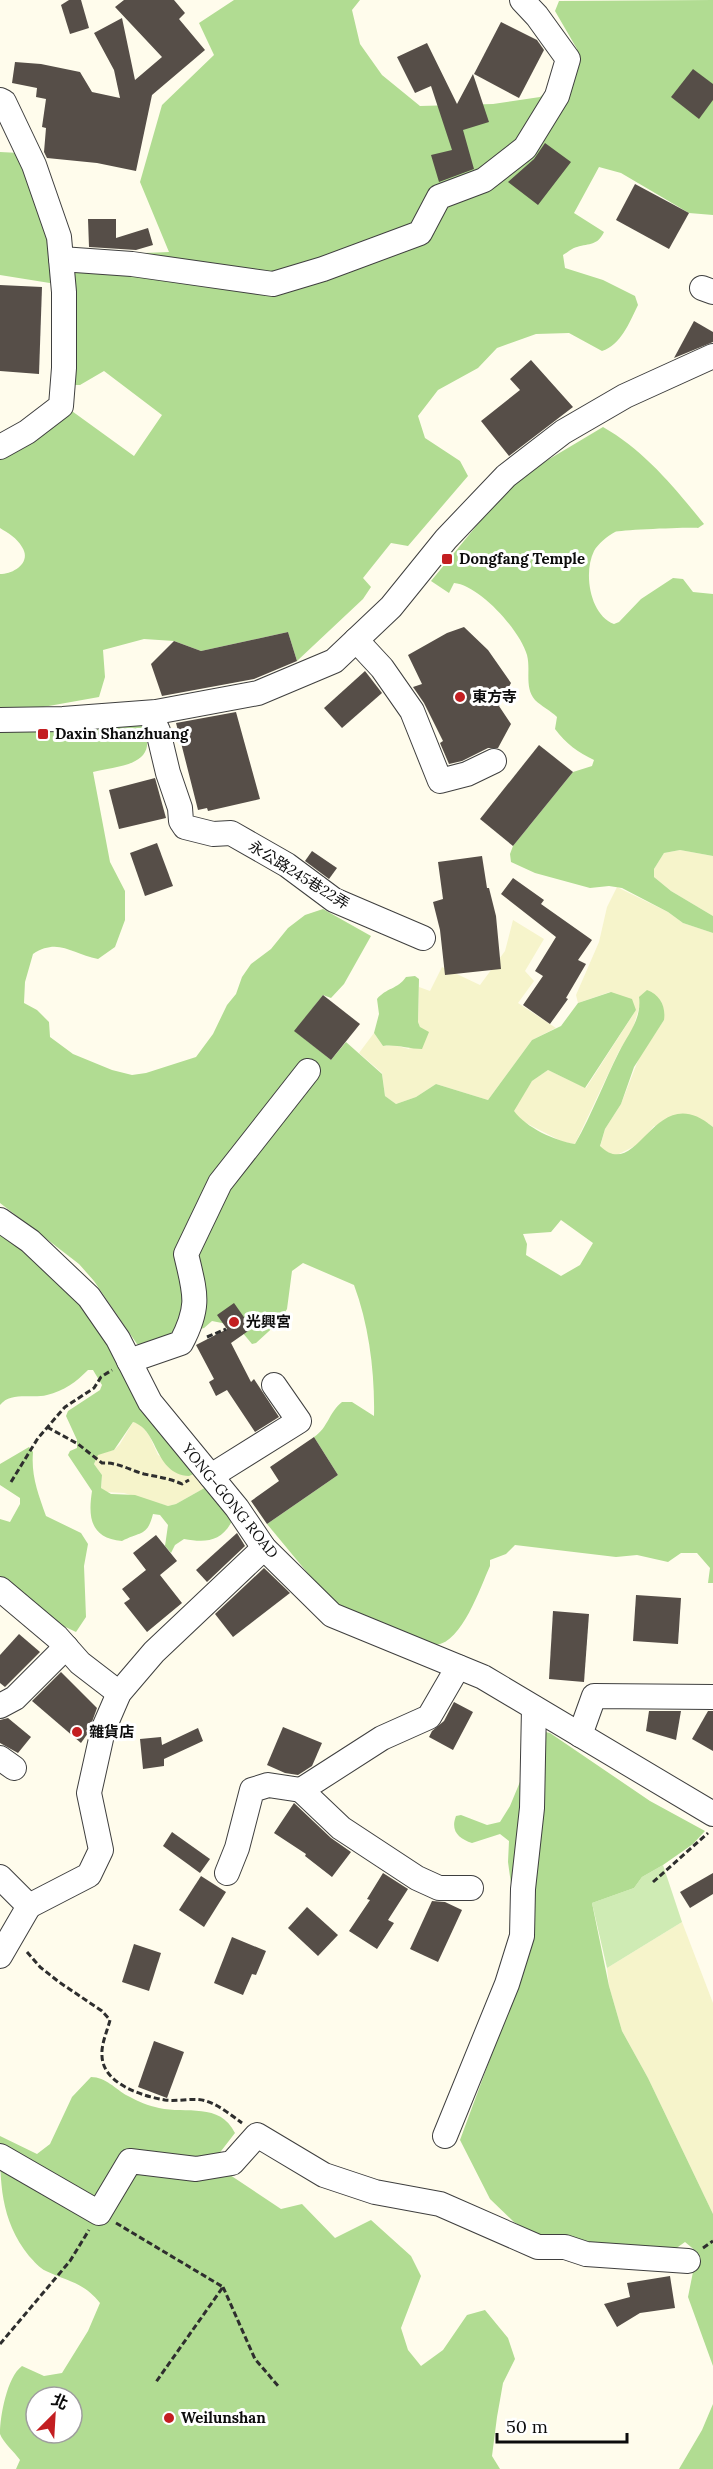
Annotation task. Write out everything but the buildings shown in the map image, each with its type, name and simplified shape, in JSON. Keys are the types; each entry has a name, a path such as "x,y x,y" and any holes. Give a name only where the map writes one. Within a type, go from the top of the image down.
{"lane":[{"path":"61,259 132,264 273,284 333,266 420,233 439,197 484,180 525,148 557,96 567,59 537,16 522,0"},
{"path":"0,100 4,102 34,165 59,237 64,292 64,368 61,406 27,432 0,447"},
{"path":"0,720 63,719 150,713 258,693 334,661 391,607 446,539 506,476 563,432 614,402 713,356"},
{"path":"356,640 382,668 411,711 440,781 467,774 494,761"},
{"name":"永公路245巷22弄","path":"150,713 158,731 168,773 180,808 181,820 185,827 213,834 231,833 287,865 334,900 423,938"},
{"path":"124,1364 181,1343 193,1321 195,1293 186,1254 220,1184 308,1071"},
{"name":"YONG-GONG ROAD","path":"0,1220 30,1240 89,1296 118,1339 124,1364 150,1402 237,1508 264,1548 332,1615 483,1677 713,1814"},
{"path":"211,1476 299,1421 274,1384"},
{"path":"0,1956 29,1906 88,1875 101,1850 89,1793 104,1730 119,1693 154,1652 264,1548"},
{"path":"0,1589 66,1647 80,1663 119,1693"},
{"path":"0,1706 15,1698 66,1647"},
{"path":"301,1790 381,1738 429,1717 458,1667"},
{"path":"580,1735 594,1696 713,1697"},
{"path":"446,2136 507,1984 522,1936 522,1889 532,1808 534,1708"},
{"path":"227,1873 237,1848 252,1790 268,1785 301,1790 341,1828 417,1878 439,1888 471,1888"},
{"path":"0,1877 29,1906"},
{"path":"0,2156 99,2213 130,2160 196,2169 232,2163 258,2135 324,2175 375,2192 440,2204 538,2247 565,2247 586,2254 688,2261"}],"path":[{"path":"11,1482 38,1438 65,1407 94,1388 101,1377 124,1364"},
{"path":"48,1427 78,1444 102,1463 167,1477 182,1484"},
{"path":"653,1882 712,1828"},
{"path":"11,1935 40,1967 102,2011 110,2020 102,2055 105,2070 115,2081 150,2096 167,2100 204,2100 215,2104 258,2135"},
{"path":"0,2344 70,2261 99,2213 223,2287 255,2359 279,2387"},
{"path":"156,2382 223,2287"}],"shaded area":[{"path":"680,850 713,856 713,916 671,891 654,877 654,869 664,853"},
{"path":"617,887 668,912 683,923 713,933 713,1127 708,1123 654,1126 639,1144 615,1156 600,1147 605,1129 621,1104 639,1058 664,1020 661,1001 639,997 640,1005 632,1031 619,1051 575,1144 563,1142 522,1121 513,1111 532,1081 548,1070 586,1088 636,1010 610,992 578,1003 576,995 599,942 607,907"},
{"path":"513,920 544,939 525,971 534,981 518,1003 556,1028 532,1040 488,1100 436,1084 416,1097 396,1104 385,1096 382,1073 359,1053 374,1033 383,1046 394,1045 409,1049 420,1027 418,1022 419,987 430,991 442,967 480,985 505,951"},
{"path":"133,1422 140,1424 149,1435 158,1455 196,1473 208,1486 168,1506 124,1493 106,1492 101,1488 102,1475 94,1464 98,1454 114,1450"},
{"path":"682,1922 713,2003 713,2214 648,2078 622,2031 609,1986 607,1968"}],"green space":[{"path":"234,0 360,0 352,10 360,44 382,75 420,106 493,104 540,97 576,65 577,49 555,11 559,1 713,0 713,215 689,213 621,173 599,167 574,213 604,232 596,242 575,248 563,255 565,268 603,280 635,296 638,305 624,332 614,344 602,351 569,333 536,334 497,348 478,368 438,390 418,416 425,438 460,461 468,476 408,546 391,543 363,578 371,587 363,599 297,661 288,632 201,651 174,641 144,639 103,650 105,677 99,697 43,707 0,711 0,574 16,569 25,558 18,541 0,528 0,438 58,401 134,456 162,415 104,371 80,385 71,385 56,284 0,275 0,152 39,154 69,256 169,252 140,182 162,105 214,55 199,23"},
{"path":"603,427 645,458 704,524 698,528 615,532 603,540 594,551 589,570 589,581 594,603 599,612 614,624 619,622 641,599 673,578 683,579 693,592 713,594 713,856 680,850 664,853 654,869 654,877 671,891 713,916 713,933 683,923 668,912 622,888 609,886 590,888 535,873 511,862 510,854 513,846 573,772 592,766 594,760 563,739 555,729 557,717 535,700 530,690 528,661 523,645 497,610 464,586 454,583 449,593 431,581 501,496 536,467"},
{"path":"142,724 146,732 147,746 140,758 125,765 93,772 110,862 125,891 125,920 115,947 98,959 58,947 42,949 33,954 25,982 24,1003 37,1010 49,1022 50,1037 73,1054 112,1070 132,1075 146,1073 196,1057 213,1034 251,964 271,949 288,928 305,915 323,909 371,936 344,984 331,998 323,995 295,1031 331,1060 346,1042 382,1074 385,1096 396,1104 416,1097 436,1084 488,1100 532,1040 561,1026 578,1003 611,992 632,999 636,1010 585,1088 548,1070 532,1081 514,1111 526,1123 541,1132 558,1140 575,1144 634,1026 639,997 647,990 659,998 664,1010 664,1020 634,1067 621,1104 605,1129 600,1146 614,1154 626,1152 662,1121 676,1114 693,1115 713,1127 713,1583 708,1583 710,1568 697,1553 681,1553 668,1562 637,1555 616,1557 515,1545 506,1554 490,1560 490,1566 469,1613 454,1634 445,1642 436,1645 338,1607 325,1594 267,1524 338,1475 314,1437 334,1410 342,1402 352,1402 374,1416 370,1349 364,1316 354,1285 303,1263 292,1271 287,1309 279,1322 256,1343 252,1344 237,1326 212,1321 204,1328 176,1336 151,1348 137,1344 94,1281 79,1264 0,1203 0,729","holes":["561,1220 593,1243 580,1265 561,1276 526,1255 527,1244 523,1234 551,1232"]},
{"path":"415,976 419,979 418,1022 420,1027 429,1032 422,1049 383,1046 374,1033 379,1014 377,999 406,977"},
{"path":"0,1231 26,1251 102,1326 124,1378 142,1411 196,1473 189,1476 169,1468 148,1434 133,1422 114,1450 98,1455 94,1464 102,1475 101,1488 111,1494 135,1495 168,1506 208,1486 233,1519 224,1532 213,1539 199,1541 184,1539 175,1545 171,1553 165,1546 168,1525 160,1515 153,1514 146,1530 122,1541 103,1536 97,1531 90,1509 92,1491 68,1455 70,1451 77,1448 77,1440 66,1416 68,1411 100,1390 102,1385 93,1370 88,1370 69,1386 59,1391 41,1396 10,1398 0,1405"},
{"path":"29,1447 33,1452 34,1477 46,1516 81,1533 88,1544 84,1566 86,1617 76,1632 55,1622 0,1583 0,1519 10,1522 20,1504 20,1498 0,1485 0,1464"},
{"path":"541,1731 550,1733 650,1801 705,1831 693,1844 642,1877 634,1888 592,1903 609,1986 622,2031 648,2078 713,2214 713,2366 688,2297 697,2252 685,2242 668,2254 536,2236 514,2222 490,2199 460,2140 517,1986 514,1906 508,1862 509,1841 500,1834 472,1843 457,1834 454,1821 456,1816 461,1815 487,1825 500,1822 510,1806"},
{"path":"663,1865 682,1922 607,1968 592,1903 634,1888 642,1877"},
{"path":"91,2077 96,2078 106,2081 132,2098 151,2106 169,2110 202,2111 221,2117 229,2123 235,2133 218,2155 227,2173 281,2209 302,2204 335,2238 371,2220 411,2256 421,2276 401,2328 408,2350 421,2366 443,2350 467,2315 485,2310 508,2338 515,2359 503,2383 492,2456 500,2469 16,2469 20,2460 0,2434 3,2407 12,2379 22,2366 44,2376 62,2373 88,2331 100,2303 82,2287 41,2268 19,2242 7,2214 0,2169 0,2136 37,2154 50,2144 72,2097"},
{"path":"713,2404 713,2469 679,2469 702,2430"}],"place":[{"name":"Dongfang Temple","path":"447,559"},
{"name":"東方寺","path":"460,697"},
{"name":"Daxin Shanzhuang","path":"43,734"},
{"name":"光興宮","path":"234,1322"},
{"name":"雜貨店","path":"77,1732"},
{"name":"Weilunshan","path":"169,2418"}]}
